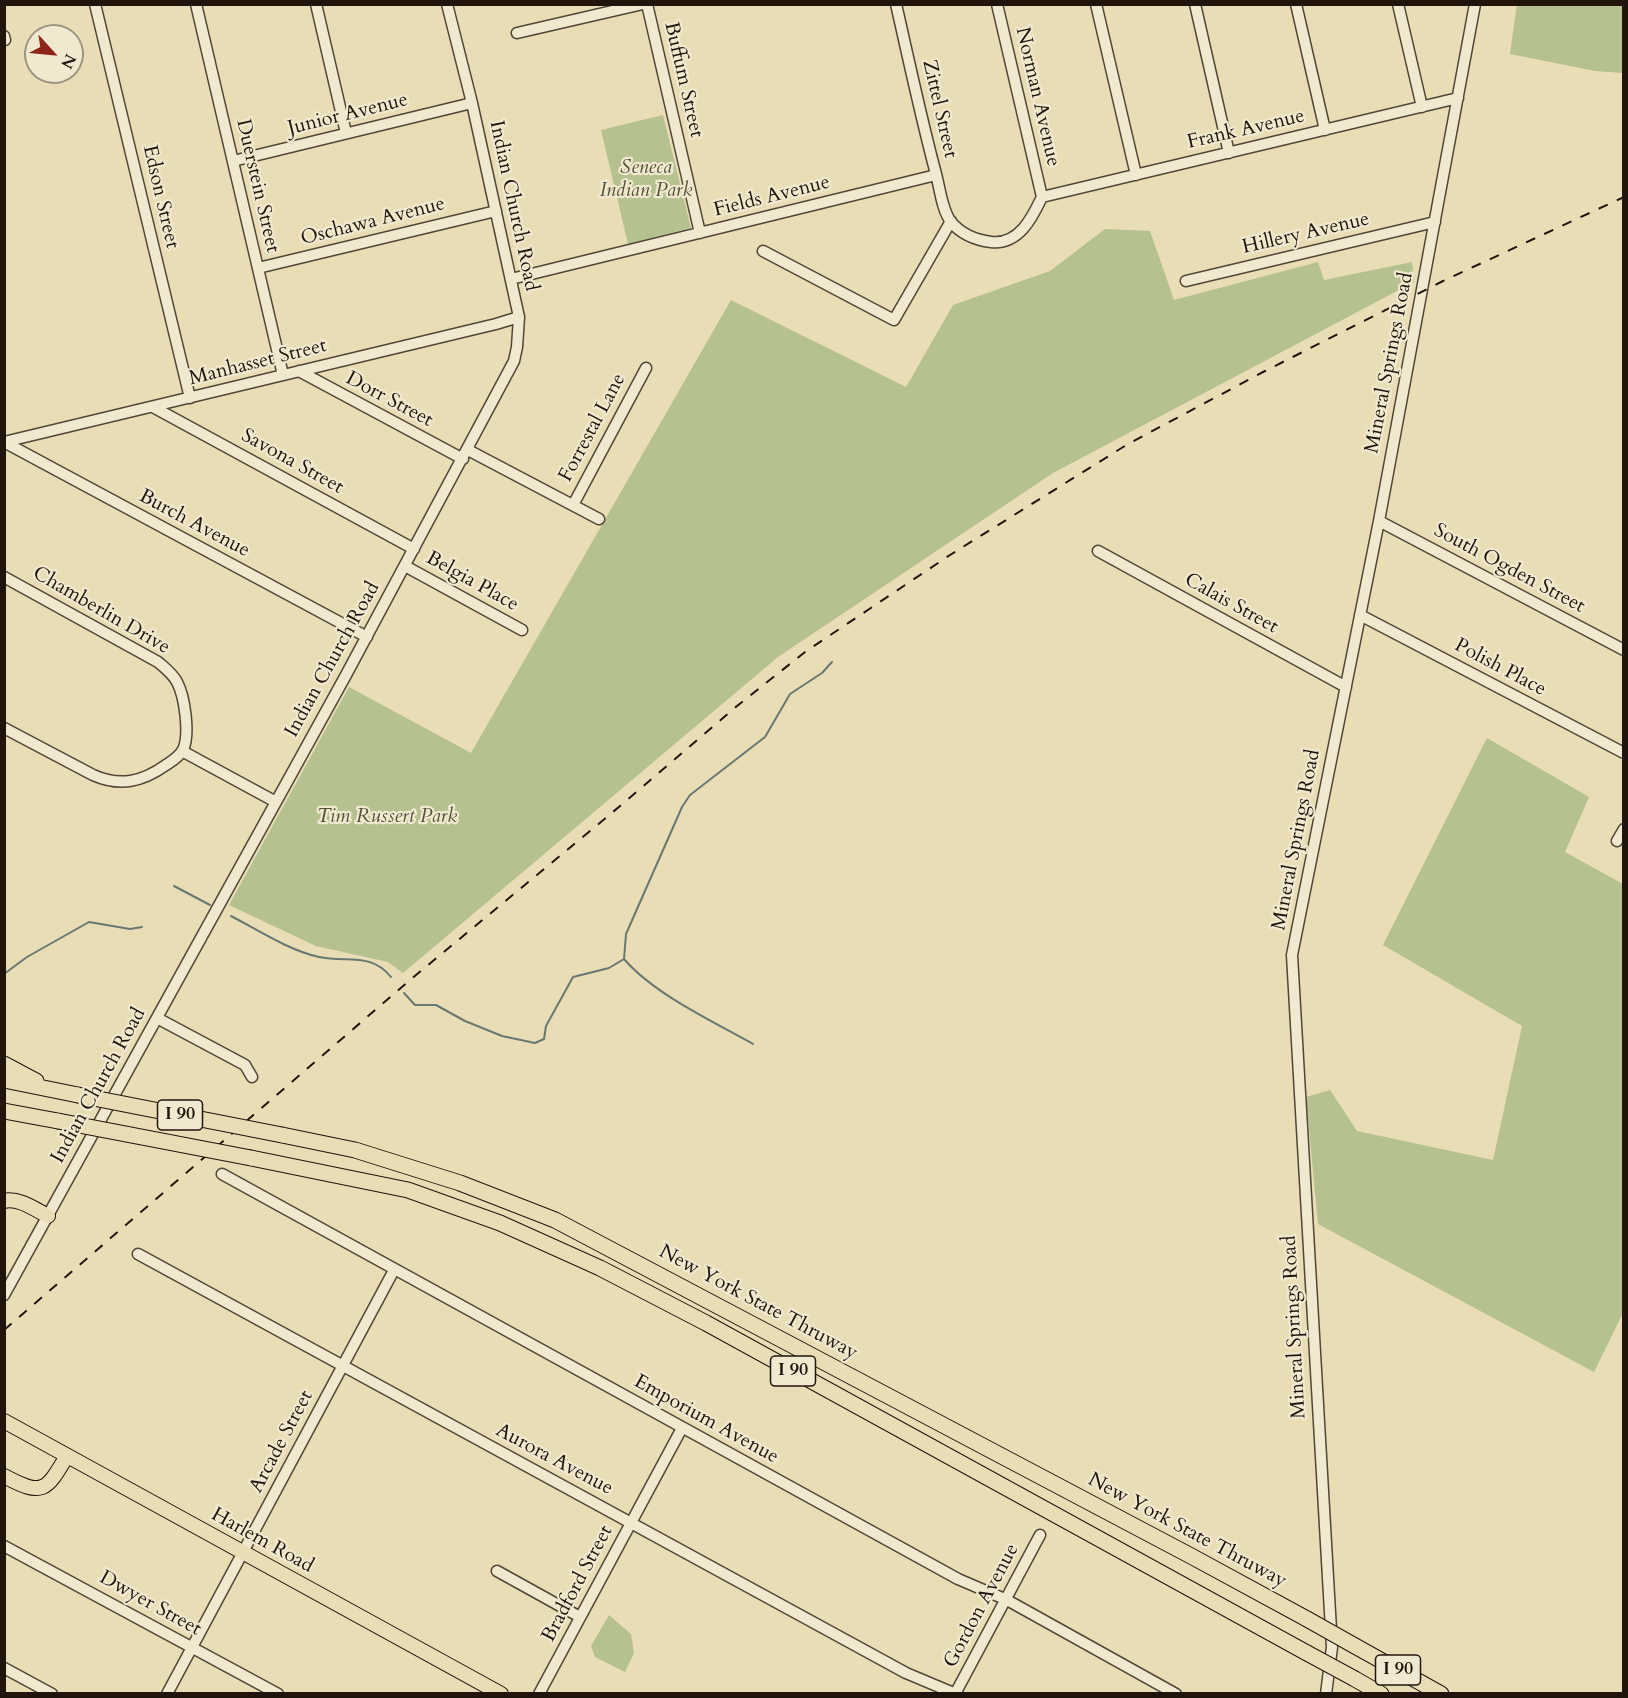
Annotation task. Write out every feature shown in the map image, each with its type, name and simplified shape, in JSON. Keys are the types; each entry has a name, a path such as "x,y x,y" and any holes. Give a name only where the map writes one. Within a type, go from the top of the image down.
{"highway":[{"path":"4,1064 55,1090"},
{"name":"New York State Thruway","path":"4,1080 355,1150 460,1183 555,1220 1160,1539 1441,1694"},
{"name":"I 90","path":"4,1111 251,1158 408,1191 500,1223 600,1268 706,1323 1381,1694"}],"main road":[{"path":"4,1201 9,1199 21,1203 48,1216"},
{"name":"Harlem Road","path":"4,1421 501,1694"},
{"path":"4,1476 29,1488 39,1490 51,1481 67,1456"}],"street":[{"name":"Edson Street","path":"95,4 190,398"},
{"name":"Duerstein Street","path":"196,4 283,375"},
{"path":"316,4 346,133"},
{"name":"Indian Church Road","path":"4,1295 367,637 511,368 518,347 519,317 472,103 447,4"},
{"path":"517,33 645,4"},
{"name":"Buffum Street","path":"645,4 700,233"},
{"name":"Zittel Street","path":"896,4 936,175 946,212 951,221"},
{"name":"Norman Avenue","path":"997,4 1042,197"},
{"path":"1096,4 1136,175"},
{"path":"1195,4 1229,153"},
{"path":"1296,4 1325,130"},
{"path":"1398,4 1422,107"},
{"name":"Mineral Springs Road","path":"1326,1694 1332,1647 1292,955 1379,520 1475,4"},
{"name":"Frank Avenue","path":"1042,197 1458,98"},
{"name":"Junior Avenue","path":"233,161 472,103"},
{"name":"Fields Avenue","path":"512,279 936,175"},
{"path":"762,251 894,320 951,221 968,236 994,243 1004,241 1026,227 1042,197"},
{"name":"Oschawa Avenue","path":"258,268 496,211"},
{"name":"Hillery Avenue","path":"1186,281 1435,222"},
{"name":"Manhasset Street","path":"4,442 519,317"},
{"name":"Forrestal Lane","path":"573,505 646,368"},
{"name":"Dorr Street","path":"299,371 599,519"},
{"name":"Savona Street","path":"153,407 414,549"},
{"name":"Burch Avenue","path":"4,442 367,637"},
{"name":"South Ogden Street","path":"1379,520 1623,650"},
{"name":"Calais Street","path":"1098,551 1346,687"},
{"name":"Belgia Place","path":"405,566 522,630"},
{"name":"Chamberlin Drive","path":"4,577 148,655 171,674 176,680 183,699 186,734 182,751"},
{"name":"Polish Place","path":"1360,615 1623,753"},
{"path":"4,728 93,775 114,782 125,783 150,776 177,758 182,751 276,802"},
{"path":"1617,841 1623,829"},
{"path":"157,1018 245,1065 252,1077"},
{"name":"Emporium Avenue","path":"222,1174 958,1579 1007,1600 1176,1694"},
{"name":"Aurora Avenue","path":"138,1254 906,1673 956,1693"},
{"name":"Arcade Street","path":"167,1694 394,1270"},
{"name":"Bradford Street","path":"539,1694 681,1428"},
{"name":"Gordon Avenue","path":"956,1693 1040,1535"},
{"name":"Dwyer Street","path":"4,1546 278,1694"},
{"path":"497,1571 580,1617"},
{"path":"4,1668 52,1694"}],"green space":[{"path":"1517,4 1623,5 1623,73 1595,71 1510,54"},
{"name":"Seneca Indian Park","path":"663,115 691,228 628,244 601,130"},
{"name":"Tim Russert Park","path":"1105,229 1150,231 1174,300 1318,262 1324,280 1412,262 1414,282 1053,473 778,657 403,973 388,962 316,946 229,905 349,687 471,753 731,300 906,387 953,305 1050,271"},
{"path":"1487,738 1589,797 1565,852 1623,884 1623,1313 1594,1372 1318,1224 1306,1097 1330,1090 1357,1131 1493,1160 1522,1026 1383,945"},
{"path":"609,1615 631,1634 634,1653 625,1672 595,1657 591,1646"}],"waterway":[{"path":"753,1044 684,1006 636,972 624,959 626,934 682,807 690,795 765,737 790,694 822,673 832,662"},
{"path":"174,886 210,905"},
{"path":"231,916 296,950 329,959 367,961 383,969 391,977"},
{"path":"4,974 27,957 89,922 130,929 142,927"},
{"path":"404,993 415,1005 436,1005 465,1021 502,1036 535,1043 544,1039 546,1026 573,977 609,968 624,959"}],"railway":[{"path":"4,1330 410,980 737,706 805,652 950,555 1128,444 1265,371 1443,281 1624,197"}]}
